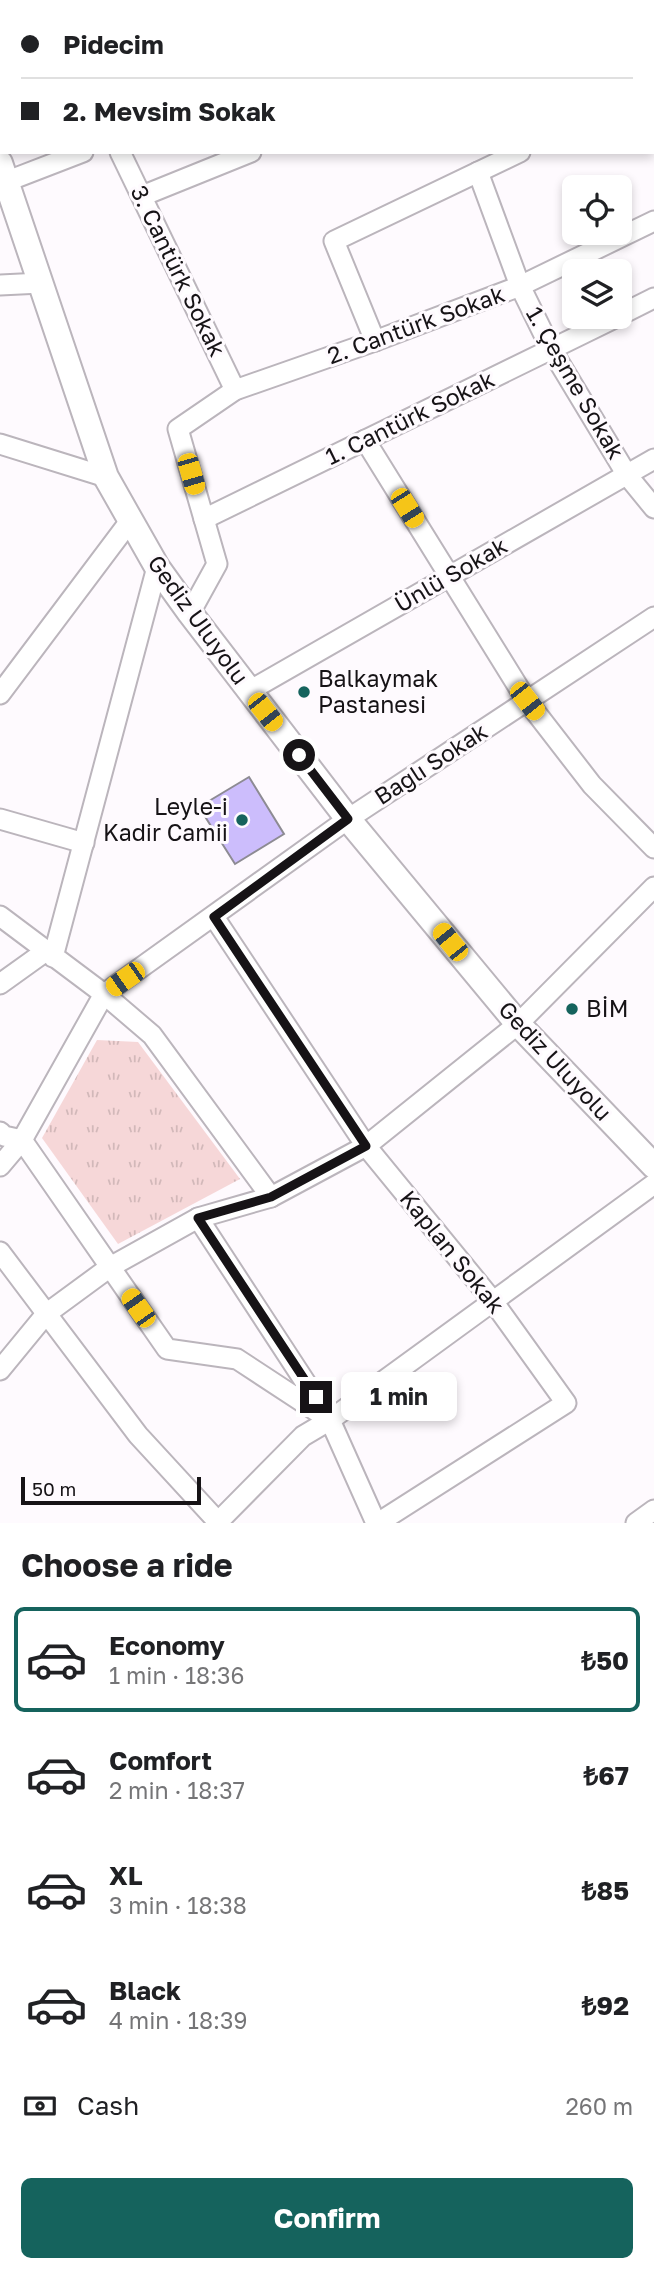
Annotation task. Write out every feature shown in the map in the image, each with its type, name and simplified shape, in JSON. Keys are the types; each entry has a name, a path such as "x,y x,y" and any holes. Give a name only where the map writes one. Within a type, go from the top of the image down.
{"street":[{"path":"2,176 76,154"},
{"name":"3. Cantürk Sokak","path":"121,154 235,390"},
{"path":"142,196 246,154"},
{"path":"375,341 334,241 516,154"},
{"name":"1. Çeşme Sokak","path":"478,172 520,286 551,349 627,474 654,508"},
{"name":"Gediz Uluyolu","path":"2,176 106,477 157,567 348,819 518,1024 654,1166"},
{"name":"2. Cantürk Sokak","path":"204,519 178,429 235,390 520,286 654,221"},
{"path":"0,285 41,283"},
{"name":"1. Cantürk Sokak","path":"632,309 654,298"},
{"name":"1. Cantürk Sokak","path":"204,519 592,329"},
{"path":"365,440 527,701 592,785 654,848"},
{"path":"0,444 106,477"},
{"name":"Ünlü Sokak","path":"249,691 654,459"},
{"path":"190,613 217,564 204,519"},
{"path":"0,694 130,521"},
{"path":"0,984 50,954 83,844 157,567"},
{"name":"Bağlı Sokak","path":"104,994 348,819 654,617"},
{"path":"0,818 83,844"},
{"path":"0,1370 46,1314 110,1267 198,1218 271,1197 366,1146 518,1024 654,887"},
{"path":"0,916 104,994 152,1035 271,1197"},
{"name":"Kaplan Sokak","path":"214,917 366,1146 492,1300 566,1403 377,1523"},
{"path":"0,1166 22,1140 104,994"},
{"path":"0,1132 4,1136 22,1140 167,1349 237,1359 330,1420"},
{"path":"0,1252 138,1435 218,1523 303,1436 330,1420 654,1184"},
{"path":"198,1218 330,1420 377,1523"},
{"path":"636,1523 654,1510"}],"green space":[{"path":"97,1040 138,1042 240,1179 118,1244 42,1138"}],"building":[{"name":"Leyle-i Kadir Camii","path":"249,777 284,834 235,864 199,807"}],"place":[{"name":"Balkaymak Pastanesi","path":"304,692"},
{"name":"Leyle-i Kadir Camii","path":"242,820"},
{"name":"BİM","path":"572,1009"}],"route":[{"path":"299,755 348,819 214,917 366,1146 271,1197 198,1218 316,1397"}]}
